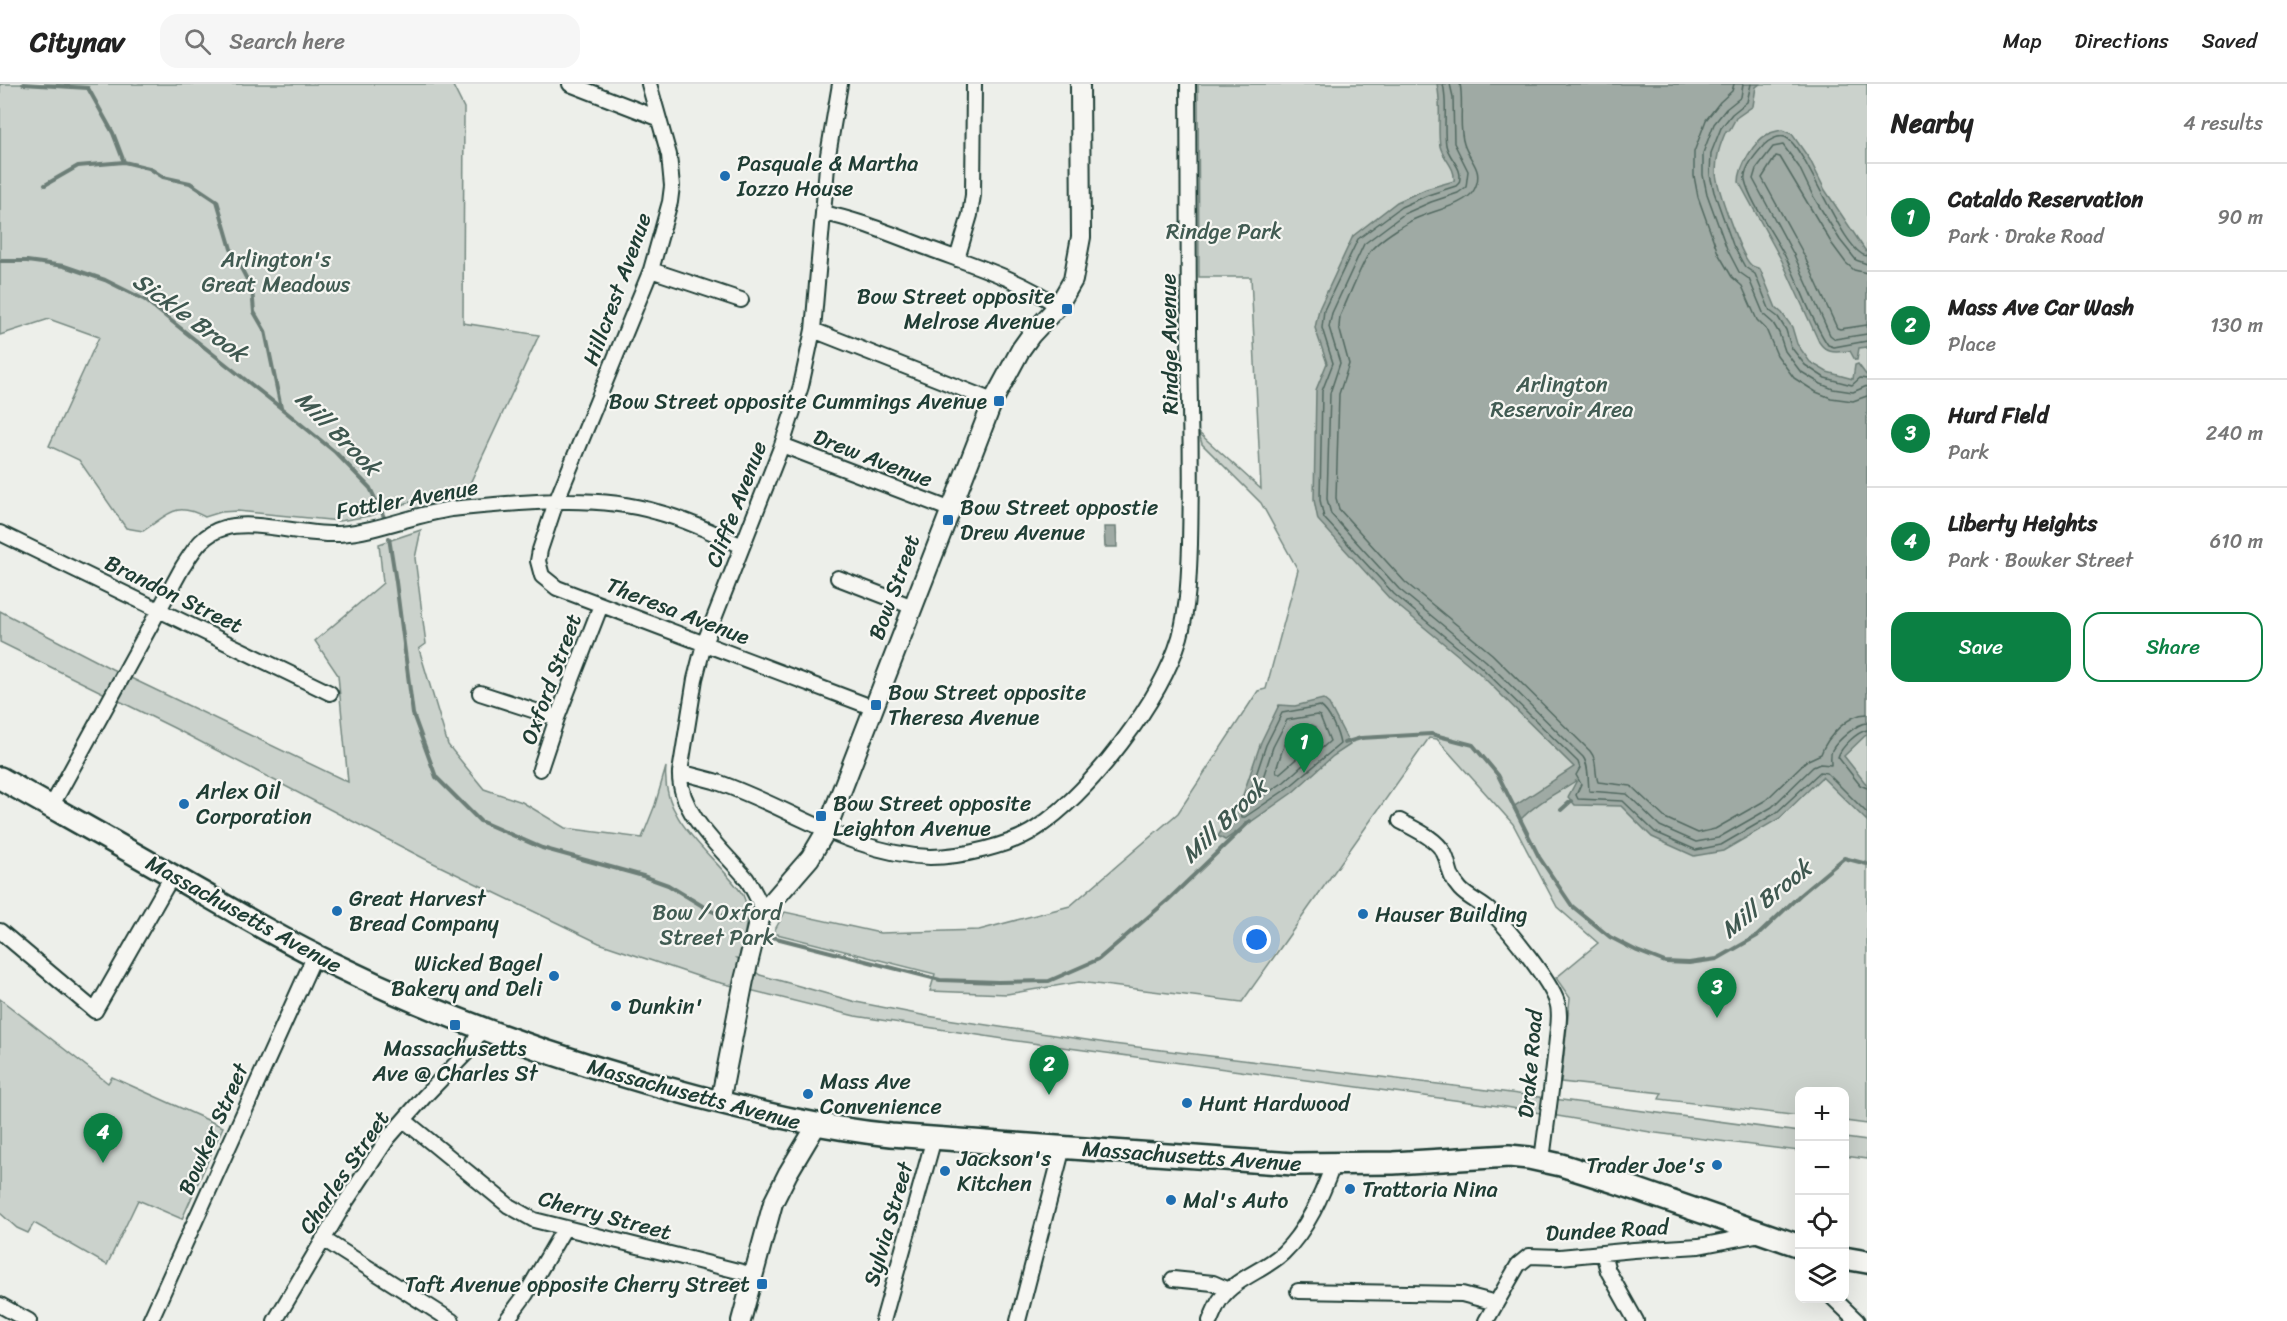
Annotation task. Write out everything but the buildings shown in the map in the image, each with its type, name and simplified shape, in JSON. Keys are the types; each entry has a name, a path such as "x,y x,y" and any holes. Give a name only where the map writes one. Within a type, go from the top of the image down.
{"main road":[{"name":"Massachusetts Avenue","path":"0,778 277,936 395,993 605,1072 720,1102 816,1126 934,1138 1254,1161 1333,1165 1509,1156 1542,1161 1614,1182 1795,1246"},
{"path":"1849,1259 1867,1262"}],"street":[{"path":"570,84 658,118"},
{"name":"Hillcrest Avenue","path":"556,502 651,270 667,219 672,186 669,155 649,84"},
{"name":"Cliffe Avenue","path":"764,911 747,880 703,829 685,801 680,772 695,679 704,644 782,445 801,386 813,330 828,155 840,84"},
{"path":"957,259 970,215 973,195 974,84"},
{"name":"Bow Street","path":"720,1102 756,929 764,911 810,858 825,831 993,400 1021,349 1058,306 1073,280 1081,237 1080,84"},
{"name":"Rindge Avenue","path":"680,772 715,781 766,802 825,831 882,851 931,857 985,850 1034,830 1081,792 1124,739 1158,687 1179,638 1188,592 1191,496 1188,84"},
{"path":"823,213 853,220 957,259 1035,290 1058,306"},
{"path":"651,270 741,300"},
{"path":"813,330 993,400"},
{"name":"Drew Avenue","path":"782,445 949,509"},
{"name":"Fottler Avenue","path":"51,807 198,542 212,532 225,527 249,526 336,534 370,530 451,509 556,502 617,504 656,511 698,525 742,546"},
{"name":"Theresa Avenue","path":"556,502 540,550 539,568 542,576 557,588 874,708"},
{"name":"Brandon Street","path":"0,533 330,693"},
{"path":"838,579 913,607"},
{"name":"Oxford Street","path":"540,769 557,718 601,605"},
{"path":"480,693 557,718"},
{"name":"Drake Road","path":"1400,821 1438,845 1444,853 1453,880 1466,894 1491,912 1516,941 1554,993 1559,1011 1542,1161"},
{"path":"0,931 96,1011 172,876"},
{"name":"Bowker Street","path":"150,1321 315,955"},
{"name":"Charles Street","path":"275,1321 323,1239 388,1138 472,1047 481,1027"},
{"name":"Cherry Street","path":"404,1120 509,1206 534,1220 754,1275"},
{"path":"741,1321 773,1203 816,1126"},
{"name":"Sylvia Street","path":"883,1321 934,1138"},
{"path":"1018,1321 1063,1147"},
{"path":"1210,1321 1220,1300 1229,1290 1281,1256 1290,1246 1322,1194 1333,1165"},
{"path":"506,1321 526,1294 564,1229"},
{"name":"Dundee Road","path":"1486,1321 1518,1265 1525,1258 1534,1255 1560,1257 1699,1246 1765,1234"},
{"path":"323,1239 452,1321"},
{"path":"1604,1253 1608,1271 1636,1321"},
{"path":"1173,1279 1213,1283 1229,1290"},
{"path":"1298,1291 1462,1294 1496,1303"},
{"path":"1838,1303 1857,1321"},
{"path":"0,1305 30,1321"}],"green space":[{"name":"Arlington's Great Meadows","path":"0,84 452,84 464,108 463,323 539,335 466,492 466,499 413,509 410,502 369,516 340,521 237,511 221,512 205,517 195,512 179,510 166,515 143,531 126,528 79,460 49,446 99,337 49,319 0,335"},
{"name":"Arlington Reservoir Area","path":"1198,84 1867,84 1867,1124 1849,1122 1849,1087 1795,1087 1795,1116 1659,1099 1662,1093 1561,1082 1570,998 1556,978 1598,943 1557,907 1513,824 1437,739 1429,738 1242,1002 1079,982 1007,994 930,991 935,974 773,933 785,912 880,933 979,930 1070,906 1178,813 1258,691 1266,689 1298,570 1261,503 1202,444 1199,433 1261,489 1251,277 1199,277"},
{"name":"Bow / Oxford Street Park","path":"421,530 415,558 426,644 419,649 448,745 484,789 522,802 565,828 642,838 666,767 666,787 680,821 743,895 747,918 739,958 737,958 760,975 856,1002 927,1016 1113,1044 1503,1092 1795,1131 1795,1150 1656,1133 1506,1107 1017,1041 855,1016 709,980 599,943 425,859 174,728 0,642 0,611 112,669 348,782 338,675 315,641 383,583 379,544"},
{"path":"0,999 108,1083 112,1077 223,1127 182,1219 138,1200 107,1265 34,1223 28,1233 17,1228 0,1213"},
{"path":"1849,1139 1867,1141 1867,1159 1849,1157"}],"water":[{"name":"Arlington Reservoir Area","path":"1437,84 1760,84 1756,87 1753,106 1736,118 1729,131 1726,131 1720,146 1716,172 1730,220 1741,249 1752,266 1760,269 1776,308 1792,327 1797,344 1810,362 1827,372 1853,379 1855,365 1858,364 1867,376 1867,734 1844,756 1867,785 1867,821 1822,777 1780,818 1723,851 1694,856 1652,837 1621,806 1575,805 1568,797 1577,780 1540,803 1520,820 1513,807 1574,767 1477,671 1390,599 1318,520 1314,500 1316,390 1327,363 1315,328 1319,309 1353,236 1397,202 1426,189 1454,181 1453,171 1440,146"},
{"path":"1782,130 1792,134 1810,160 1825,190 1867,253 1867,347 1859,348 1857,360 1850,351 1829,351 1819,342 1782,261 1739,182 1744,162 1753,148 1763,137"},
{"path":"1104,527 1116,527 1117,547 1105,547"},
{"path":"1323,699 1329,704 1350,745 1333,756 1292,793 1225,840 1218,836 1241,801 1261,742 1279,705 1295,706"}],"waterway":[{"name":"Mill Brook","path":"23,84 88,88 113,133 124,162 149,168 163,177 190,183 217,201 231,249 252,289 254,312 265,331 281,408 335,452 370,488 384,517"},
{"path":"45,185 78,166 124,162"},
{"name":"Sickle Brook","path":"0,261 27,261 64,266 105,280 145,300 281,408"},
{"path":"389,538 413,714 436,777 480,821 542,848 668,885 709,910 740,923"},
{"name":"Mill Brook","path":"1344,743 1361,738 1431,734 1473,745 1498,775 1539,857 1572,906 1610,937 1665,962 1689,963 1717,959 1757,936 1800,895 1844,858 1867,864"},
{"path":"1561,810 1571,801"},
{"name":"Mill Brook","path":"772,937 940,980 1049,981 1099,959 1168,900 1250,821"}],"place":[{"name":"Pasquale & Martha Iozzo House","path":"725,176"},
{"name":"Bow Street opposite Melrose Avenue","path":"1067,309"},
{"name":"Bow Street opposite Cummings Avenue","path":"999,401"},
{"name":"Bow Street oppostie Drew Avenue","path":"948,520"},
{"name":"Bow Street opposite Theresa Avenue","path":"876,705"},
{"name":"Cataldo Reservation","path":"1304,773"},
{"name":"Arlex Oil Corporation","path":"184,804"},
{"name":"Bow Street opposite Leighton Avenue","path":"821,816"},
{"name":"Great Harvest Bread Company","path":"337,911"},
{"name":"Hauser Building","path":"1363,914"},
{"name":"Wicked Bagel Bakery and Deli","path":"554,976"},
{"name":"Dunkin'","path":"616,1006"},
{"name":"Hurd Field","path":"1717,1018"},
{"name":"Massachusetts Ave @ Charles St","path":"455,1025"},
{"name":"Mass Ave Convenience","path":"808,1094"},
{"name":"Mass Ave Car Wash","path":"1049,1095"},
{"name":"Hunt Hardwood","path":"1187,1103"},
{"name":"Liberty Heights","path":"103,1163"},
{"name":"Trader Joe's","path":"1717,1165"},
{"name":"Jackson's Kitchen","path":"945,1171"},
{"name":"Trattoria Nina","path":"1350,1189"},
{"name":"Mal's Auto","path":"1171,1200"},
{"name":"Taft Avenue opposite Cherry Street","path":"762,1284"}],"park label":[{"name":"Rindge Park","path":"1224,231"}]}
